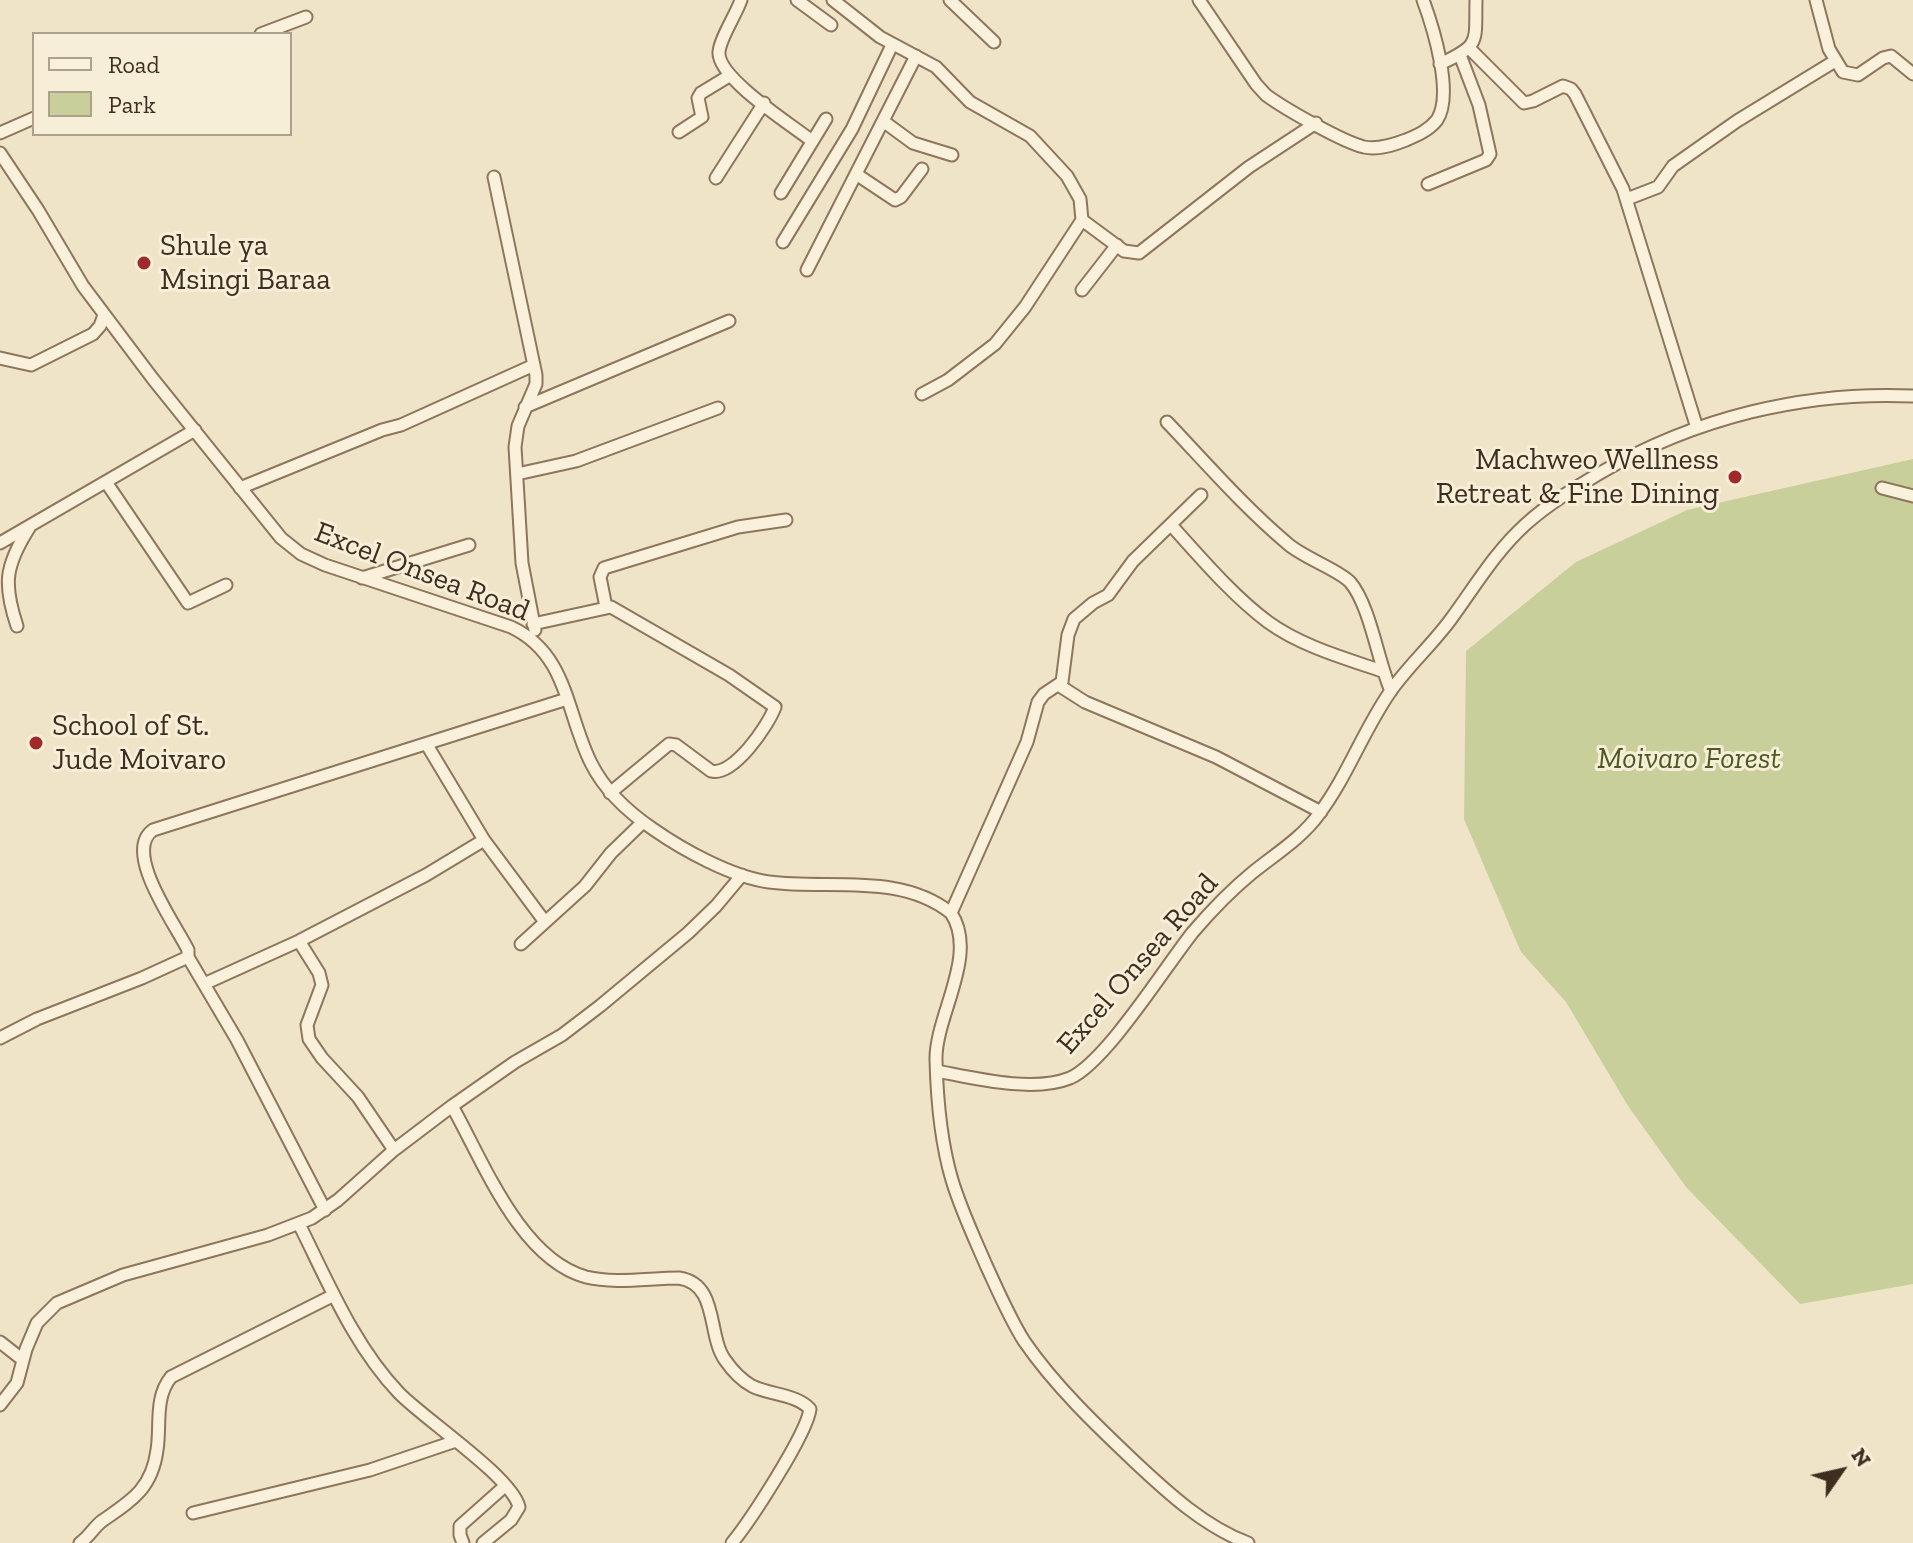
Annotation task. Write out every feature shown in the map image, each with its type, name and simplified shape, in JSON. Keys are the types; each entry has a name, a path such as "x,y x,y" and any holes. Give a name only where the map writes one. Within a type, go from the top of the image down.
{"street":[{"path":"741,0 719,49 722,64 729,76 812,141"},
{"path":"797,0 831,25"},
{"path":"833,0 892,45 936,67 970,102 1030,136 1074,186 1080,199 1082,220 1025,307 995,344 948,380 922,394"},
{"path":"950,0 994,42"},
{"path":"1199,0 1256,84 1278,104 1365,147 1386,146 1413,137 1429,128 1439,116 1443,95 1440,64 1423,0"},
{"path":"1440,64 1465,52 1474,40 1476,0"},
{"path":"1816,0 1825,35 1843,72 1858,75 1891,56 1913,74"},
{"path":"266,32 306,17"},
{"path":"783,242 852,129 892,45"},
{"path":"1428,184 1486,160 1490,154 1465,52"},
{"path":"1465,52 1524,103 1559,87 1571,89 1627,199 1697,428"},
{"path":"807,270 916,56"},
{"path":"1627,199 1658,187 1673,166 1757,107 1835,61"},
{"path":"679,132 702,117 698,98 701,93 729,76"},
{"path":"716,178 764,103"},
{"path":"0,133 32,119"},
{"path":"781,193 826,119"},
{"path":"883,121 913,143 952,155"},
{"path":"1082,220 1129,254 1139,253 1249,167 1316,123"},
{"name":"Excel Onsea Road","path":"0,153 104,315 240,488 293,548 325,565 511,627 538,643 550,658 592,764 610,793 643,822 701,856 742,875 768,882 898,889 932,901 951,913"},
{"path":"856,174 895,200 901,197 922,169"},
{"path":"494,177 536,384 525,407 517,436 517,474 522,563 538,643"},
{"path":"1082,290 1117,245"},
{"path":"0,358 31,365 93,334 104,315"},
{"path":"525,407 729,321"},
{"path":"240,488 401,425 534,365"},
{"name":"Excel Onsea Road","path":"937,1071 1029,1083 1058,1081 1079,1072 1107,1045 1209,913 1249,875 1304,831 1321,812 1391,691 1451,619 1493,557 1538,513 1645,449 1738,415 1816,400 1869,395 1913,396"},
{"path":"517,474 576,461 718,408"},
{"path":"1167,422 1276,534 1305,557 1350,582 1372,633 1391,691"},
{"path":"0,543 195,430"},
{"path":"106,482 188,603 226,585"},
{"path":"1882,488 1913,496"},
{"path":"1201,495 1133,561 1108,595 1074,619 1068,635 1060,686 1044,694 1038,702 1027,742 951,913 958,934 957,969 952,996 939,1031 937,1071 945,1147 952,1180 998,1290 1024,1341 1068,1394 1144,1470 1200,1517 1248,1543"},
{"path":"606,607 600,577 604,568 738,527 786,520"},
{"path":"1171,525 1227,584 1269,622 1327,651 1382,671"},
{"path":"17,626 7,576 15,552 29,528"},
{"path":"362,578 469,545"},
{"path":"533,624 606,607 616,610 718,669 775,707 744,752 727,770 711,771 676,745 669,744 610,793"},
{"path":"1060,686 1085,702 1216,757 1321,812"},
{"path":"325,1210 251,1064 188,957 188,950 145,866 143,844 148,833 567,699"},
{"path":"427,745 484,840 545,922"},
{"path":"521,944 585,886 611,853 643,822"},
{"path":"204,984 299,941 426,875 484,840"},
{"path":"0,1405 17,1383 37,1323 49,1309 68,1296 123,1275 299,1224 325,1210 394,1150 452,1106 515,1062 562,1035 600,1006 688,933 742,875"},
{"path":"299,941 319,973 322,985 307,1025 309,1039 358,1097 394,1150"},
{"path":"0,1038 37,1019 188,957"},
{"path":"452,1106 518,1222 543,1252 564,1268 589,1278 679,1278 691,1281 702,1293 713,1316 718,1348 740,1378 753,1387 802,1402 810,1409 792,1449 732,1543"},
{"path":"299,1224 334,1295 369,1356 385,1377 516,1499 518,1511 483,1543"},
{"path":"80,1543 101,1522 133,1500 149,1477 158,1449 160,1400 171,1377 334,1295"},
{"path":"0,1342 23,1360"},
{"path":"193,1513 382,1467 456,1441"},
{"path":"463,1543 460,1526 505,1486"}],"green space":[{"name":"Moivaro Forest","path":"1913,459 1913,1284 1800,1304 1686,1187 1628,1106 1566,1002 1521,952 1464,819 1466,651 1576,562 1687,510"}],"place":[{"name":"Shule ya Msingi Baraa","path":"144,263"},
{"name":"Machweo Wellness Retreat & Fine Dining","path":"1735,477"},
{"name":"School of St. Jude Moivaro","path":"36,743"}]}
